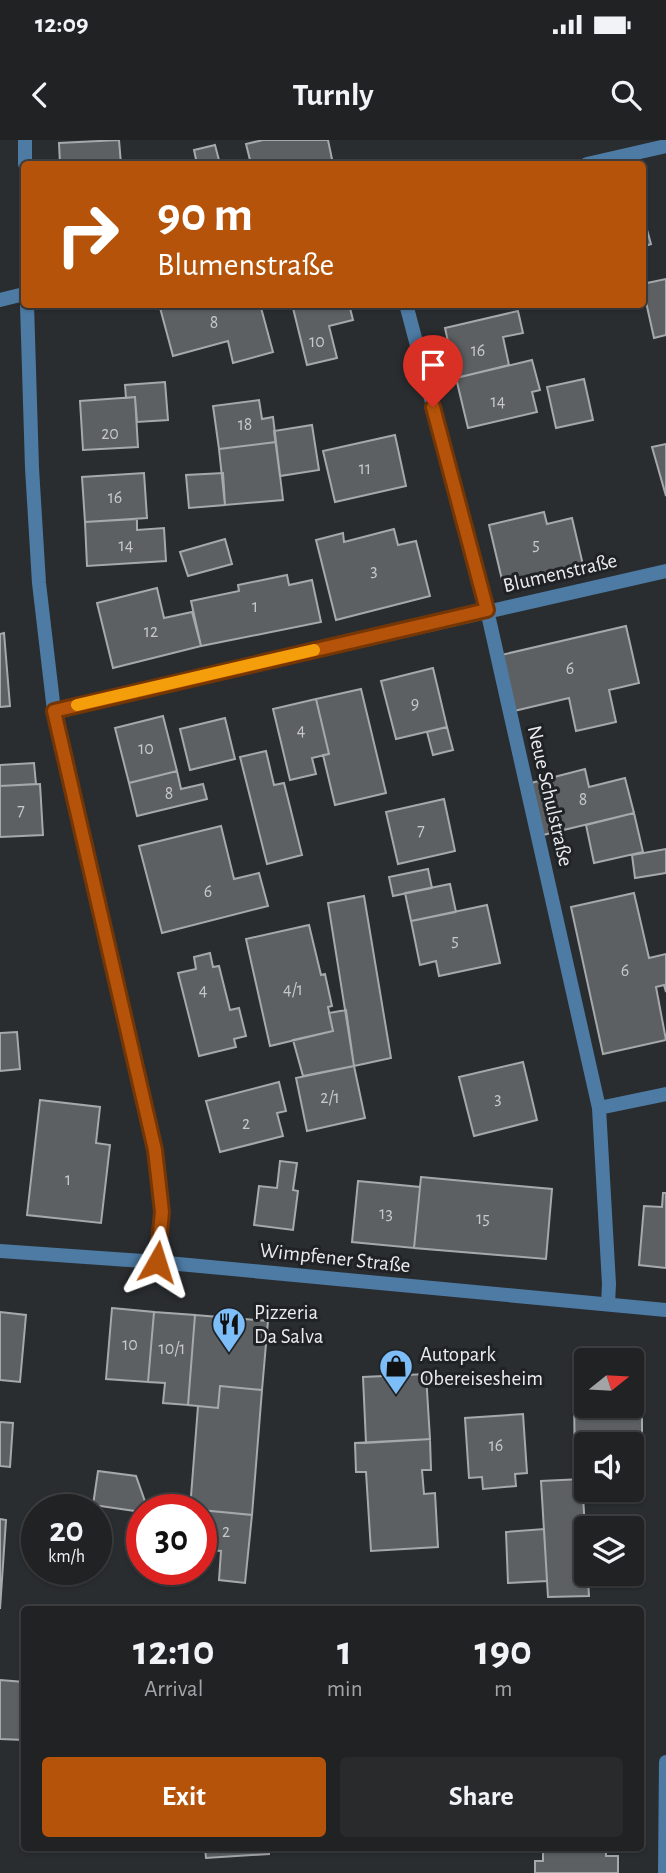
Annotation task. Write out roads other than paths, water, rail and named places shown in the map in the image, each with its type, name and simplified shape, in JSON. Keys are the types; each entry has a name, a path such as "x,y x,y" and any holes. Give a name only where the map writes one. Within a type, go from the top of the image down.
{"street":[{"path":"25,140 26,161"},
{"path":"600,161 666,146"},
{"path":"0,300 21,295"},
{"path":"27,308 39,583 54,711 155,1150 162,1212 157,1262"},
{"name":"Neue Schulstraße","path":"407,308 487,610 599,1108 608,1304"},
{"name":"Blumenstraße","path":"54,711 666,570"},
{"path":"599,1108 666,1094"},
{"name":"Wimpfener Straße","path":"0,1251 157,1262 666,1310"},
{"path":"665,1873 666,1762"}],"place":[{"name":"Pizzeria Da Salva","path":"229,1354"},
{"name":"Autopark Obereisesheim","path":"396,1396"}]}
